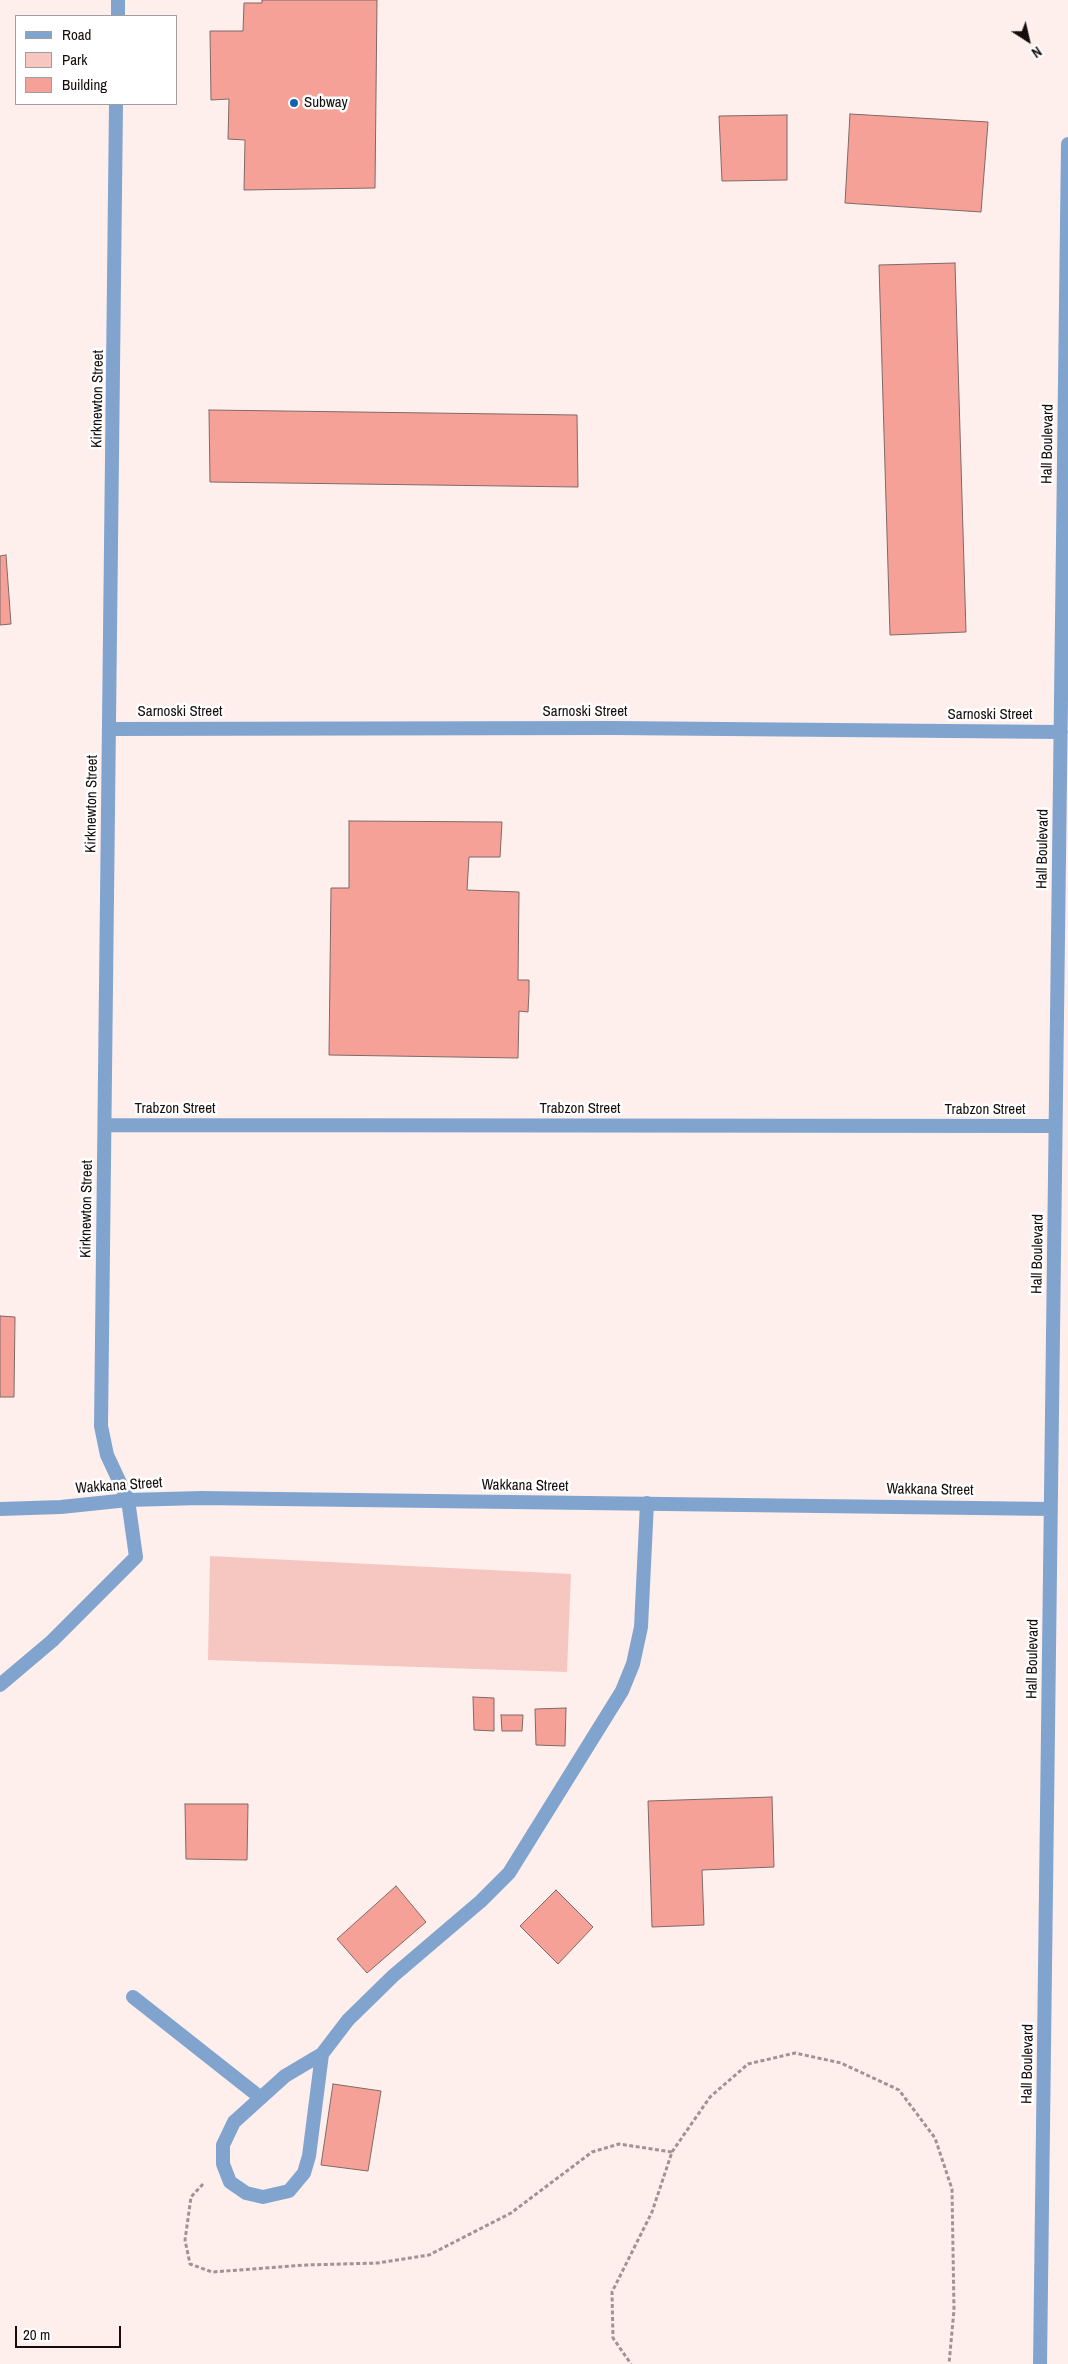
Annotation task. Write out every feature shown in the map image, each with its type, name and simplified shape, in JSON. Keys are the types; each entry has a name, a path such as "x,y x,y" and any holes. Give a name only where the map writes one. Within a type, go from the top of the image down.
{"street":[{"path":"118,0 118,15"},
{"name":"Kirknewton Street","path":"0,1685 52,1641 136,1557 128,1500 107,1455 101,1426 116,105"},
{"name":"Hall Boulevard","path":"1040,2364 1060,732 1065,548 1068,144"},
{"name":"Sarnoski Street","path":"110,729 613,728 1060,732"},
{"name":"Trabzon Street","path":"105,1125 1055,1126"},
{"name":"Wakkana Street","path":"0,1509 128,1500 201,1498 1051,1509"},
{"path":"322,2054 309,2156 304,2173 289,2191 263,2197 246,2193 230,2182 223,2164 223,2145 234,2122 285,2076 322,2054 348,2020 393,1976 481,1901 509,1873 622,1691 633,1664 641,1627 647,1504"},
{"path":"133,1997 261,2098"}],"path":[{"path":"631,2364 613,2338 612,2292 652,2212 672,2152 710,2097 748,2064 795,2053 841,2063 899,2090 936,2138 952,2189 954,2310 950,2364"},
{"path":"223,2164 191,2197 185,2240 190,2264 212,2272 306,2265 378,2263 430,2256 511,2213 592,2152 619,2144 672,2152"}],"green space":[{"path":"210,1556 571,1574 567,1672 208,1660"}],"building":[{"path":"262,0 377,0 375,188 244,190 245,140 228,139 229,99 211,100 210,31 243,31 244,3 262,3"},
{"path":"850,114 988,122 981,212 845,203"},
{"path":"787,115 787,180 722,181 719,116"},
{"path":"955,263 966,632 890,635 879,265"},
{"path":"209,410 577,415 578,487 210,482"},
{"path":"6,555 11,624 0,625 0,556"},
{"path":"349,821 502,822 500,857 469,857 467,890 519,892 518,980 529,980 529,991 528,1012 519,1011 518,1058 329,1055 331,888 349,888"},
{"path":"0,1316 15,1317 14,1397 0,1397"},
{"path":"473,1697 494,1698 494,1731 474,1730"},
{"path":"566,1708 565,1746 536,1745 535,1709"},
{"path":"501,1715 523,1715 522,1731 502,1731"},
{"path":"772,1797 774,1867 702,1870 704,1925 652,1927 648,1801"},
{"path":"185,1804 248,1804 247,1860 186,1859"},
{"path":"396,1886 426,1922 367,1973 337,1939"},
{"path":"556,1890 593,1927 558,1964 520,1926"},
{"path":"333,2084 381,2091 368,2171 321,2165"}],"place":[{"name":"Subway","path":"294,103"}]}
